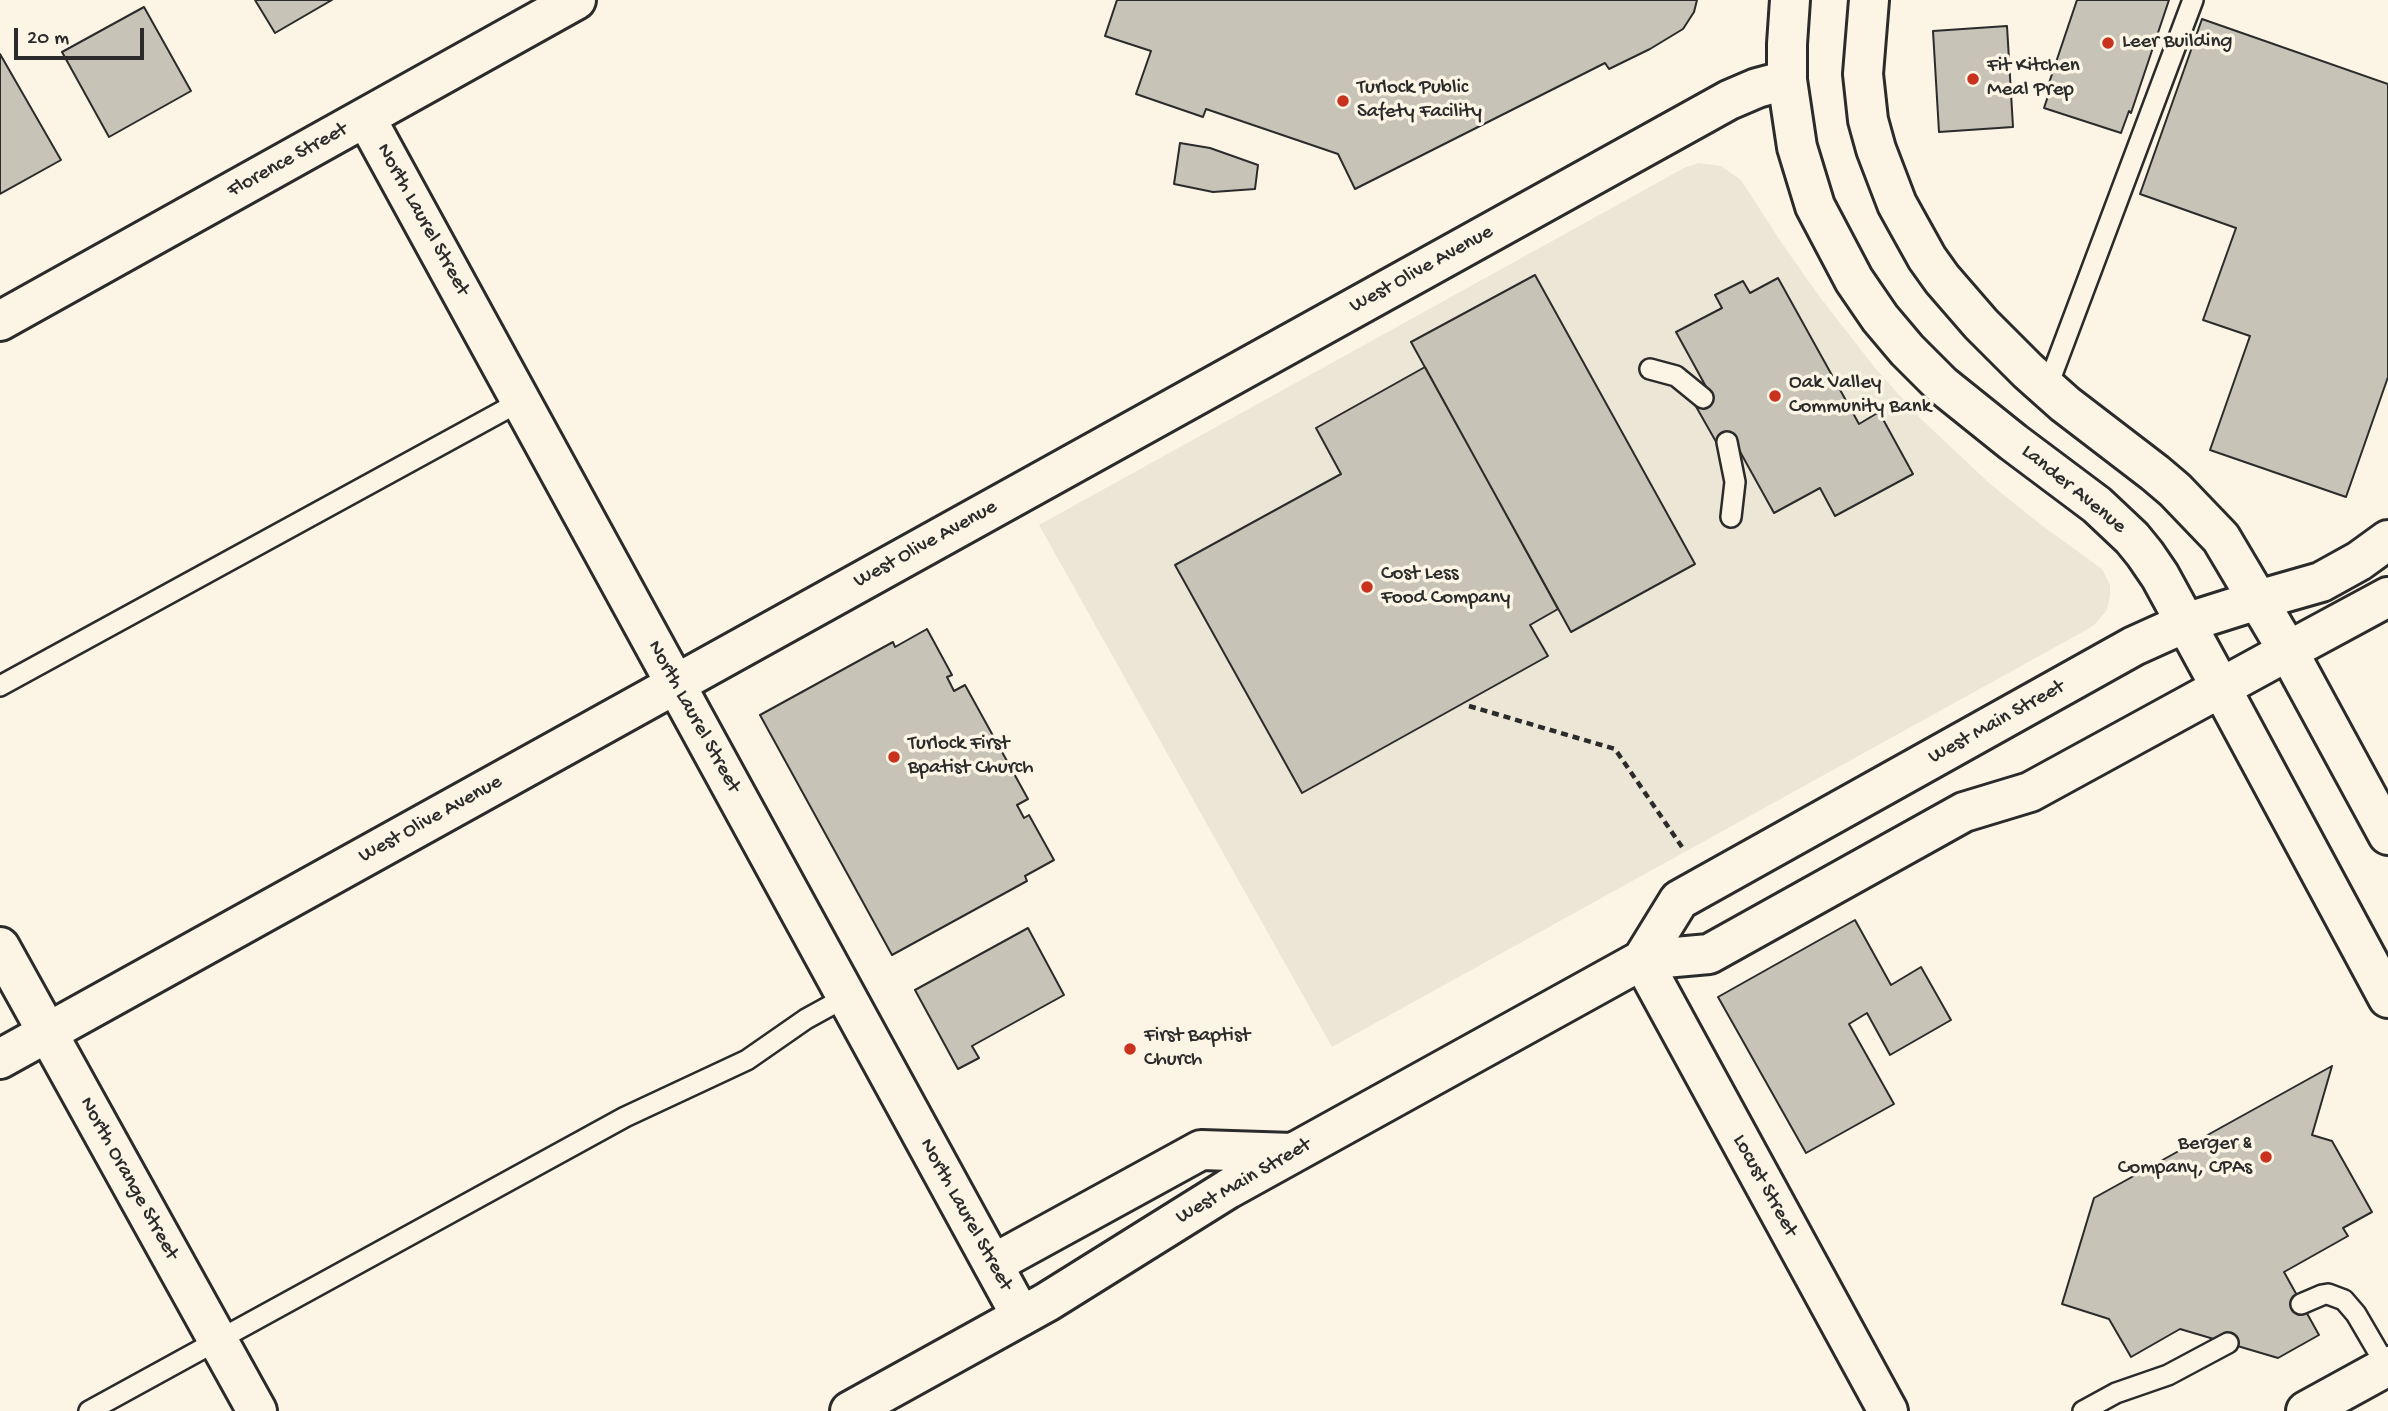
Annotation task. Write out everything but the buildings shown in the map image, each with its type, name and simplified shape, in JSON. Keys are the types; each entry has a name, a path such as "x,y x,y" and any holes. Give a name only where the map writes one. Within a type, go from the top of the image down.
{"street":[{"name":"Florence Street","path":"0,321 576,0"},
{"path":"1787,80 1790,0"},
{"path":"1868,0 1863,74 1868,120 1897,205 1927,258 1996,340 2046,388 2135,456 2185,500 2221,538 2288,651 2388,835"},
{"name":"Lander Avenue","path":"1787,80 1797,147 1815,206 1843,262 1867,301 1907,351 1942,385 2097,505 2133,538 2160,576 2388,998"},
{"name":"West Olive Avenue","path":"0,1059 1729,100 1757,88 1787,80"},
{"name":"North Laurel Street","path":"366,118 1021,1316"},
{"name":"West Main Street","path":"1642,960 1679,900 2134,646 2185,623 2321,582 2388,540"},
{"name":"West Main Street","path":"850,1411 1021,1316 1228,1189 1642,960 1709,954 1964,812 2030,792 2220,686 2388,597"},
{"name":"North Orange Street","path":"0,947 257,1411"},
{"name":"Locust Street","path":"1642,960 1888,1411"},
{"path":"993,1264 1201,1150 1293,1153"},
{"path":"2306,1411 2388,1366"}],"lane":[{"path":"2046,388 2193,0"},
{"path":"1650,369 1676,376 1703,398"},
{"path":"0,687 521,401"},
{"path":"1727,442 1735,482 1731,517"},
{"path":"89,1411 625,1117 747,1060 806,1019 846,997"},
{"path":"2301,1304 2328,1294 2344,1300 2356,1314 2388,1366"},
{"path":"2083,1411 2116,1393 2168,1375 2228,1343"}],"path":[{"path":"1469,706 1615,749 1682,847"}],"shaded area":[{"path":"1698,163 1721,166 1741,180 1816,292 1875,368 1919,417 1989,483 2102,569 2110,585 2107,610 2088,629 1332,1047 1039,525 1684,168"}],"place":[{"name":"Leer Building","path":"2108,43"},
{"name":"Fit Kitchen Meal Prep","path":"1973,79"},
{"name":"Turlock Public Safety Facility","path":"1343,101"},
{"name":"Oak Valley Community Bank","path":"1775,396"},
{"name":"Cost Less Food Company","path":"1367,587"},
{"name":"Turlock First Bpatist Church","path":"894,757"},
{"name":"First Baptist Church","path":"1130,1049"},
{"name":"Berger & Company, CPAs","path":"2266,1157"}]}
